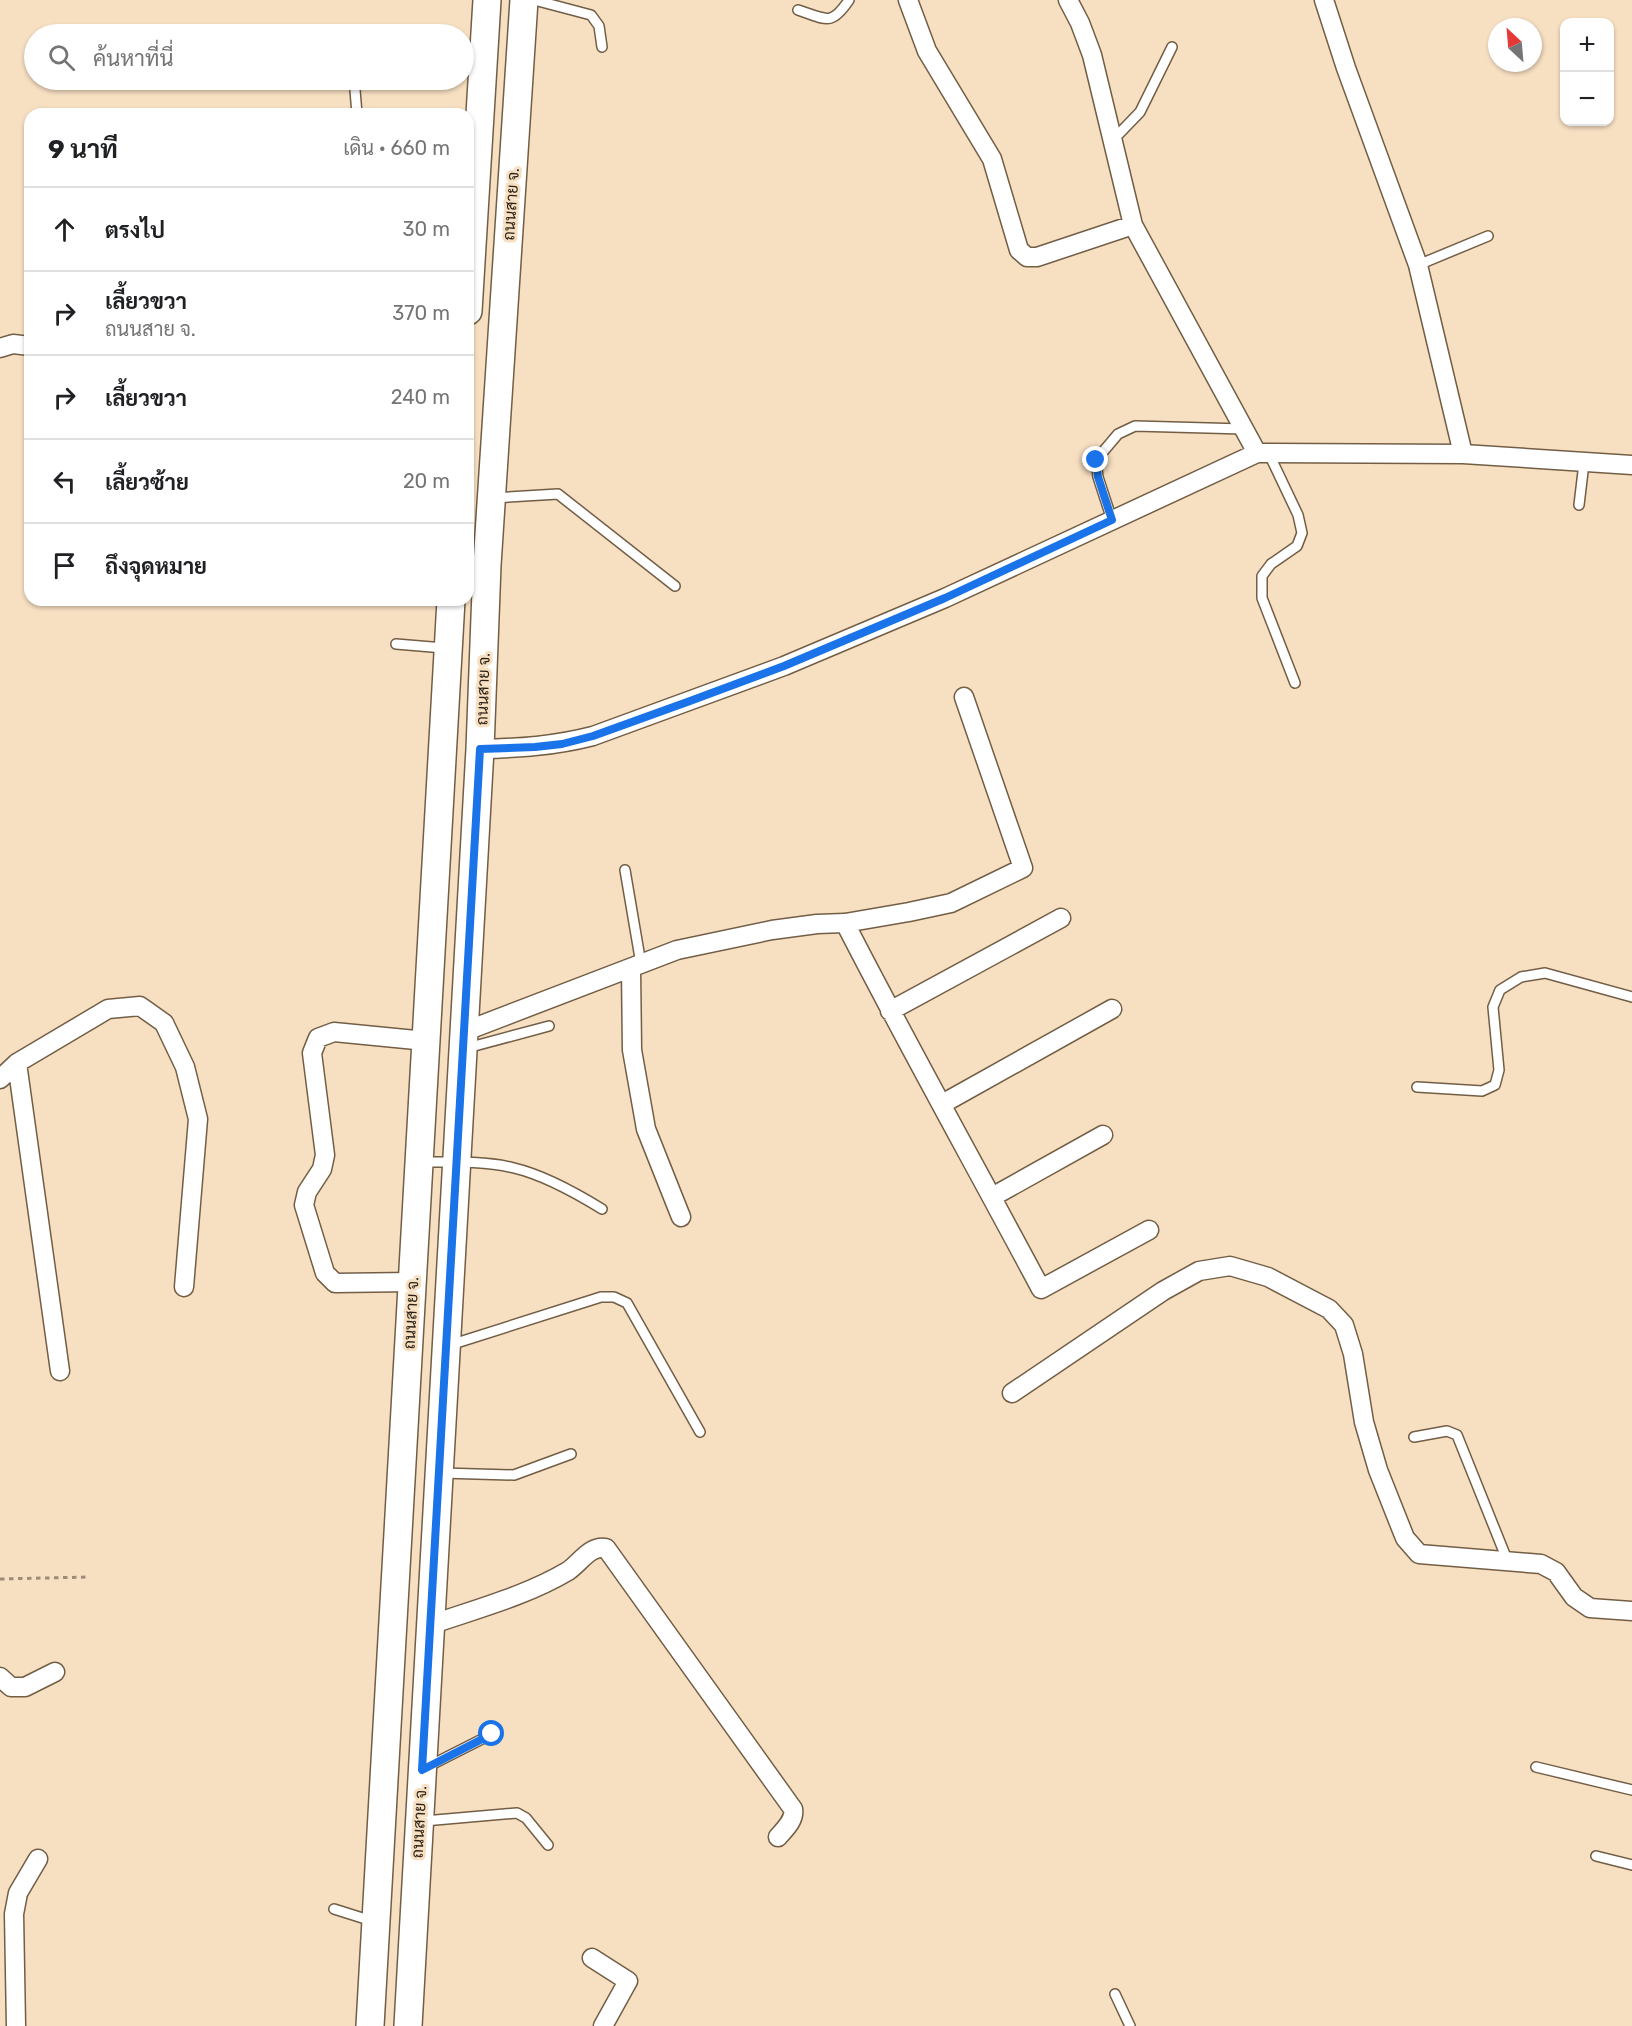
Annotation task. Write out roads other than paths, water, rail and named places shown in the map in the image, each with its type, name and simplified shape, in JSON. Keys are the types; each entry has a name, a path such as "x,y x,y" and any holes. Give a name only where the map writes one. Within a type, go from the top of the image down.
{"main road":[{"path":"474,193 487,0"},
{"name":"ถนนสาย จ.","path":"408,2026 480,749 487,565 524,0"},
{"name":"ถนนสาย จ.","path":"370,2026 451,606"}],"street":[{"path":"908,0 927,51 992,159 1019,250 1027,257 1037,257 1132,225"},
{"path":"1068,0 1080,22 1092,55 1132,225 1244,429 1263,453"},
{"path":"1324,0 1346,68 1418,265 1463,454"},
{"path":"0,348 13,344 24,345"},
{"path":"480,749 562,744 593,736 784,666 945,598 1263,453 1463,454 1632,465"},
{"path":"462,1041 677,950 772,930 845,923 951,903 1023,868 964,697"},
{"path":"890,1011 1061,918"},
{"path":"845,923 890,1011 1041,1289 1149,1230"},
{"path":"636,966 632,1050 646,1129 681,1217"},
{"path":"0,1080 17,1063 108,1009 141,1006 164,1023 184,1067 198,1119 184,1287"},
{"path":"942,1104 1112,1009"},
{"path":"412,1282 335,1283 325,1273 304,1205 307,1192 322,1169 325,1155 312,1053 318,1038 334,1032 426,1041"},
{"path":"17,1063 60,1371"},
{"path":"992,1197 1103,1135"},
{"path":"1012,1394 1163,1291 1199,1271 1230,1266 1268,1277 1329,1309 1344,1325 1353,1354 1364,1422 1378,1470 1405,1538 1419,1554 1541,1564 1556,1572 1574,1597 1590,1608 1632,1611"},
{"path":"430,1625 532,1589 569,1570 592,1550 599,1547 606,1548 793,1809 792,1820 778,1837"},
{"path":"0,1677 11,1687 25,1687 55,1672"},
{"path":"16,2026 14,1914 18,1893 38,1859"},
{"path":"592,1958 628,1981 608,2025"}],"lane":[{"path":"534,0 591,15 599,26 602,47"},
{"path":"798,10 828,20 838,16 849,0"},
{"path":"1112,141 1140,112 1172,47"},
{"path":"355,90 356,108"},
{"path":"1418,265 1488,236"},
{"path":"1112,520 1098,477 1096,460 1118,434 1135,426 1244,429"},
{"path":"1263,453 1298,515 1302,533 1297,546 1271,564 1262,576 1262,598 1295,683"},
{"path":"1579,505 1584,463"},
{"path":"492,499 558,494 675,586"},
{"path":"396,644 448,649"},
{"path":"625,870 636,966"},
{"path":"1417,1087 1482,1091 1495,1085 1499,1070 1493,1007 1500,990 1521,977 1545,973 1632,997"},
{"path":"462,1041 549,1026"},
{"path":"419,1162 456,1162 515,1168 571,1190 602,1209"},
{"path":"446,1346 601,1297 614,1297 627,1303 700,1432"},
{"path":"1414,1437 1447,1431 1457,1435 1508,1562"},
{"path":"439,1473 514,1475 571,1454"},
{"path":"422,1770 492,1734"},
{"path":"1536,1767 1632,1790"},
{"path":"419,1822 517,1813 526,1818 548,1845"},
{"path":"1596,1856 1632,1865"},
{"path":"334,1909 376,1922"},
{"path":"1115,1994 1130,2026"}]}
